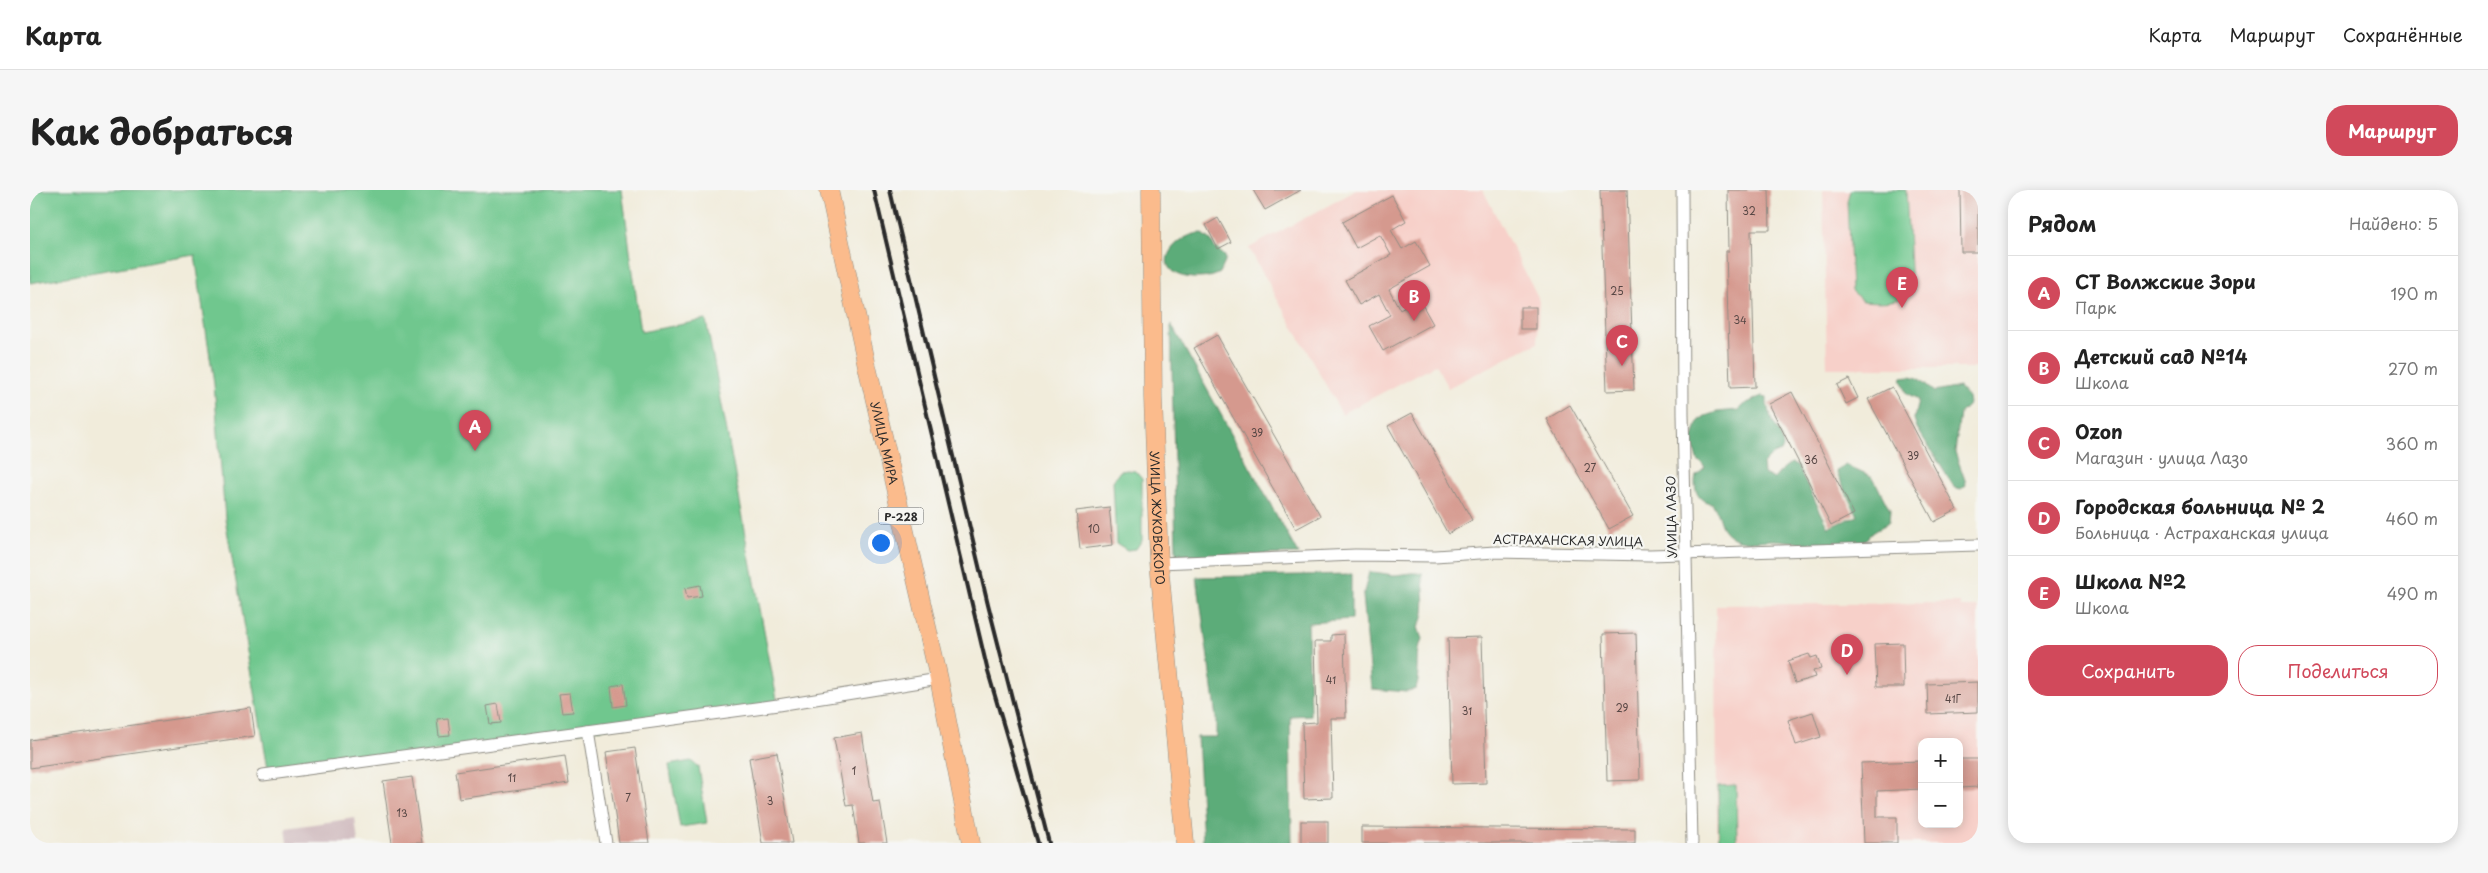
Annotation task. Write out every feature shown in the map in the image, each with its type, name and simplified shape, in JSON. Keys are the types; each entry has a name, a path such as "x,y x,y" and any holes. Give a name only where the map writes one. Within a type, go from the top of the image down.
{"main road":[{"name":"УЛИЦА МИРА","path":"829,190 869,376 939,679 971,843"},
{"name":"УЛИЦА ЖУКОВСКОГО","path":"1151,190 1153,398 1159,563 1184,843"}],"street":[{"name":"УЛИЦА ЛАЗО","path":"1682,190 1686,554 1692,843"},
{"name":"АСТРАХАНСКАЯ УЛИЦА","path":"1159,563 1194,560 1355,555 1435,556 1496,552 1686,554 1978,545"},
{"path":"262,775 793,703 939,679"},
{"path":"588,731 606,843"}],"shaded area":[{"path":"1357,190 1483,190 1539,300 1537,343 1448,388 1435,365 1342,414 1249,248"},
{"path":"1823,190 1978,190 1978,368 1827,368"},
{"path":"1960,603 1961,607 1978,607 1978,843 1717,843 1716,605"},
{"path":"355,818 358,843 288,843 286,828"}],"green space":[{"path":"30,190 622,190 641,332 706,320 778,705 269,774 225,518 214,384 195,255 30,283"},
{"path":"1850,190 1906,190 1911,287 1908,293 1897,300 1863,301 1851,291 1847,201"},
{"path":"1202,233 1225,256 1225,262 1220,273 1210,277 1193,278 1179,275 1170,269 1167,262 1169,254 1174,247 1181,240 1191,235"},
{"path":"1171,324 1298,554 1176,556"},
{"path":"1910,377 1918,379 1934,392 1959,387 1968,397 1969,404 1960,413 1955,452 1966,485 1961,489 1954,487 1917,428 1914,419 1918,400 1906,394 1901,378"},
{"path":"1762,396 1767,397 1769,411 1780,435 1783,447 1781,452 1772,455 1763,464 1764,474 1774,479 1792,463 1797,465 1829,528 1857,515 1837,473 1838,470 1847,465 1873,477 1890,511 1889,522 1873,532 1865,540 1843,546 1820,546 1774,540 1745,541 1734,538 1725,532 1712,503 1703,500 1697,494 1695,485 1696,475 1705,467 1697,459 1692,441 1698,421 1705,416 1717,412 1738,410 1743,405"},
{"path":"1120,471 1135,471 1142,479 1142,540 1136,549 1127,550 1116,543 1113,481"},
{"path":"1369,572 1394,575 1422,574 1424,614 1419,626 1423,639 1416,689 1406,692 1372,689 1363,596"},
{"path":"1351,574 1351,620 1308,623 1310,715 1290,716 1292,843 1203,843 1197,737 1216,737 1216,718 1197,577"},
{"path":"691,761 698,767 707,823 680,827 669,765"},
{"path":"1736,785 1737,843 1719,843 1718,786"}],"building":[{"path":"1253,190 1301,190 1265,210"},
{"path":"1600,190 1627,190 1634,390 1607,391"},
{"path":"1728,190 1769,190 1770,230 1751,230 1755,387 1730,388 1726,251 1729,251"},
{"path":"1960,190 1978,190 1978,252 1961,252"},
{"path":"1392,195 1406,221 1391,230 1402,249 1416,241 1430,266 1389,289 1400,310 1419,299 1433,324 1383,351 1369,326 1390,315 1379,294 1359,305 1345,280 1391,255 1380,235 1356,248 1342,222"},
{"path":"1218,218 1231,242 1218,249 1206,225"},
{"path":"1520,307 1536,307 1536,329 1520,329"},
{"path":"1217,335 1320,516 1296,529 1194,348"},
{"path":"1849,379 1858,398 1846,404 1837,385"},
{"path":"1892,387 1957,510 1934,522 1868,399"},
{"path":"1792,392 1854,514 1831,526 1769,404"},
{"path":"1570,405 1633,516 1609,529 1547,419"},
{"path":"1412,413 1472,520 1448,534 1388,426"},
{"path":"1109,507 1113,545 1080,549 1076,511"},
{"path":"700,585 702,596 687,598 685,588"},
{"path":"1636,633 1640,780 1607,781 1603,634"},
{"path":"1344,634 1346,718 1331,718 1333,798 1304,799 1302,723 1317,722 1315,641 1331,641 1331,635"},
{"path":"1482,637 1486,783 1452,784 1448,638"},
{"path":"1903,643 1904,687 1876,687 1874,644"},
{"path":"1809,654 1811,658 1817,656 1821,669 1813,671 1815,677 1795,683 1788,661"},
{"path":"1978,682 1978,712 1928,714 1927,684"},
{"path":"623,684 626,705 613,707 611,686"},
{"path":"570,693 573,712 562,713 559,694"},
{"path":"498,704 501,723 490,724 487,706"},
{"path":"251,708 255,736 30,768 30,740"},
{"path":"1813,712 1821,737 1796,745 1788,720"},
{"path":"448,718 450,735 439,736 437,719"},
{"path":"862,733 873,803 880,802 887,843 859,843 853,805 846,806 834,738"},
{"path":"635,748 649,843 619,843 606,752"},
{"path":"777,753 792,843 763,843 749,758"},
{"path":"565,756 569,783 459,799 455,772"},
{"path":"1963,759 1978,759 1978,787 1963,788"},
{"path":"1918,761 1918,789 1877,791 1877,817 1897,817 1897,843 1864,843 1861,763"},
{"path":"412,777 422,843 392,843 383,781"},
{"path":"1301,821 1328,821 1328,843 1301,843"},
{"path":"1362,827 1635,829 1635,843 1362,843"}],"railway":[{"path":"874,190 988,672 1038,843"},
{"path":"890,190 988,604 1049,843"}],"place":[{"name":"Школа №2","path":"1902,308"},
{"name":"Детский сад №14","path":"1414,321"},
{"name":"Ozon","path":"1622,366"},
{"name":"СТ Волжские Зори","path":"475,451"},
{"name":"Городская больница № 2","path":"1847,675"}]}
